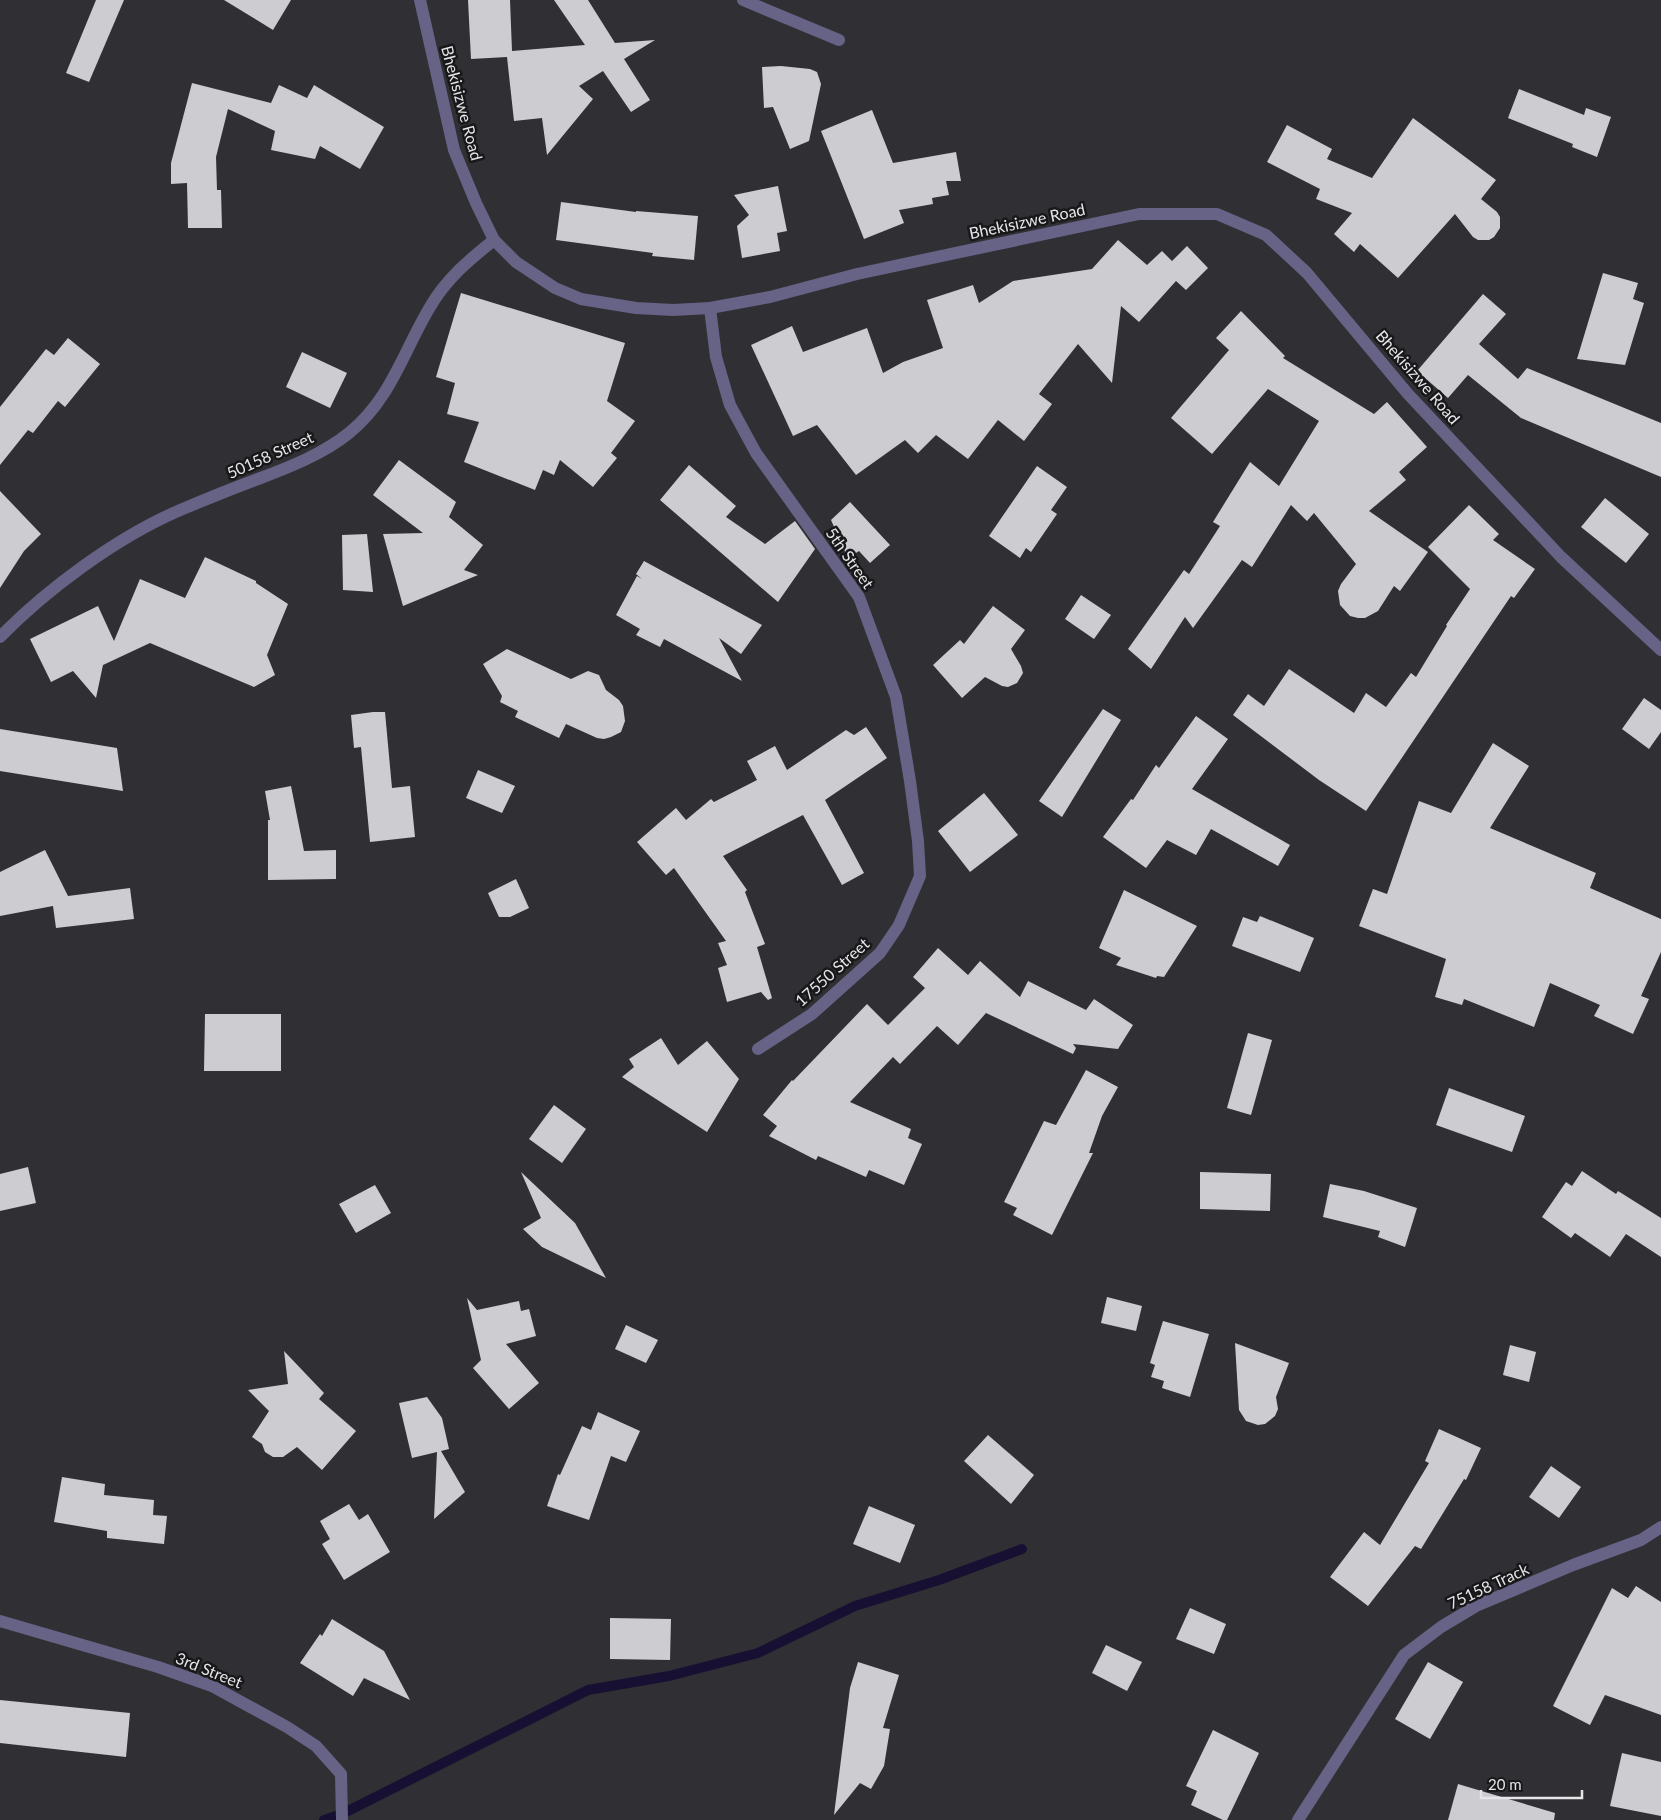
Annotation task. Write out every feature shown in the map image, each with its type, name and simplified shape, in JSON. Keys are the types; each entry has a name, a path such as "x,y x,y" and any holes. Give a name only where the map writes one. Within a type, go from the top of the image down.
{"street":[{"name":"Bhekisizwe Road","path":"420,0 454,150 476,204 494,240 516,262 555,288 581,299 636,308 673,310 710,308 770,297 857,274 1139,214 1217,214 1266,235 1307,273 1408,394 1561,557 1661,650"},
{"path":"743,0 839,40"},
{"name":"50158 Street","path":"0,637 12,624 60,584 96,557 134,533 176,512 292,466 330,447 349,433 370,413 396,376 430,306 446,283 463,265 494,240"},
{"name":"5th Street","path":"710,308 716,358 730,405 756,453 859,597 883,660 896,696 910,780 918,841 920,876"},
{"name":"17550 Street","path":"758,1049 812,1014 880,953 899,925 920,876"},
{"name":"75158 Track","path":"1298,1820 1404,1655 1441,1627 1476,1606 1573,1565 1641,1540 1661,1527"},
{"name":"3rd Street","path":"0,1621 212,1686 287,1727 316,1746 341,1774 342,1820"}],"building":[{"path":"96,0 124,0 89,82 66,73"},
{"path":"224,0 291,0 273,30"},
{"path":"468,0 510,0 512,51 585,45 554,0 588,0 615,43 655,40 624,59 650,100 631,112 603,71 579,86 593,99 547,155 542,118 514,121 507,57 471,59"},
{"path":"781,66 810,69 817,72 821,84 809,141 790,149 773,107 764,108 762,67"},
{"path":"192,83 271,103 279,85 307,98 314,85 384,127 360,169 320,146 315,159 271,150 275,131 228,109 216,157 217,190 221,190 222,228 188,228 187,183 171,184 171,163"},
{"path":"1519,89 1584,115 1586,108 1611,117 1597,157 1572,147 1573,144 1508,118"},
{"path":"872,110 893,163 956,152 961,181 946,181 949,195 932,198 933,204 899,210 904,223 864,239 821,131"},
{"path":"1413,118 1496,180 1481,199 1497,212 1500,217 1500,228 1494,237 1489,240 1478,240 1473,237 1455,214 1398,278 1360,244 1354,252 1334,234 1352,213 1316,199 1320,189 1267,162 1287,125 1332,149 1327,159 1372,178"},
{"path":"778,186 787,231 777,233 780,251 742,258 737,226 749,215 734,195"},
{"path":"561,202 636,212 698,216 694,260 652,256 653,253 556,240"},
{"path":"1118,240 1147,265 1162,251 1172,261 1187,246 1208,268 1186,290 1176,281 1139,322 1121,306 1112,383 1078,344 1039,394 1052,404 1024,441 998,420 968,459 936,435 918,453 905,440 856,475 817,425 793,436 751,345 792,326 803,352 867,328 883,373 903,362 943,348 927,300 973,285 979,303 1013,281 1092,269"},
{"path":"1603,273 1638,283 1633,299 1644,303 1625,365 1577,359"},
{"path":"461,293 625,343 607,401 635,421 611,453 617,458 593,487 560,460 554,475 543,470 535,490 464,462 479,422 447,414 455,383 436,377"},
{"path":"1483,294 1506,314 1479,344 1518,379 1527,368 1661,423 1661,477 1521,418 1468,375 1448,398 1417,371"},
{"path":"1241,311 1285,356 1283,358 1374,414 1387,402 1427,447 1399,472 1406,480 1369,511 1428,552 1400,591 1394,586 1378,611 1365,618 1350,616 1340,605 1338,591 1356,564 1314,513 1307,521 1291,505 1252,567 1242,560 1193,628 1185,617 1151,669 1128,649 1184,570 1189,574 1220,526 1213,522 1250,462 1279,486 1319,421 1268,389 1212,454 1171,418 1229,350 1216,338"},
{"path":"68,338 100,364 65,407 58,401 33,433 28,430 0,465 0,407 46,349 54,355"},
{"path":"302,352 347,373 330,408 286,387"},
{"path":"399,460 456,502 449,517 483,545 464,570 478,575 403,606 383,534 423,533 373,495"},
{"path":"689,465 736,506 726,517 765,544 795,521 815,549 778,602 660,500"},
{"path":"1037,466 1067,487 1051,510 1057,514 1031,552 1026,548 1020,558 989,536"},
{"path":"0,491 41,534 24,551 0,588"},
{"path":"1605,498 1649,534 1626,563 1581,527"},
{"path":"850,502 890,545 870,563 859,551 848,558 831,520"},
{"path":"1469,505 1499,534 1493,540 1535,569 1514,598 1511,596 1366,811 1319,780 1233,715 1248,694 1264,706 1289,669 1354,713 1366,693 1386,707 1411,673 1416,677 1446,625 1470,589 1428,547"},
{"path":"367,534 373,592 343,590 342,535"},
{"path":"205,557 256,581 256,583 288,604 267,655 275,675 254,687 150,643 103,665 96,698 73,671 51,682 30,639 98,606 114,641 140,579 185,598"},
{"path":"644,561 762,625 741,654 719,638 742,681 664,639 660,647 636,635 640,629 616,615 637,576 642,579 636,574"},
{"path":"1081,595 1111,615 1094,639 1065,619"},
{"path":"993,606 1025,630 1011,649 1023,673 1017,683 1008,687 985,677 962,698 933,665 960,640 964,644"},
{"path":"507,649 571,679 588,671 599,675 606,690 619,700 623,706 625,721 621,732 604,739 597,738 566,724 559,738 515,717 518,711 500,702 502,696 483,664"},
{"path":"1644,698 1661,710 1661,732 1649,749 1622,729"},
{"path":"1103,709 1121,720 1062,817 1039,801"},
{"path":"385,712 392,788 410,786 415,837 370,842 361,747 354,748 351,715"},
{"path":"1196,716 1228,739 1192,789 1290,845 1278,866 1211,829 1196,855 1167,840 1146,868 1103,837 1131,799 1133,800 1156,765 1159,768"},
{"path":"866,727 887,758 825,800 864,873 842,885 803,815 723,856 747,890 745,892 765,944 757,947 772,998 768,1000 761,992 727,1002 718,968 727,965 718,943 726,941 674,868 666,875 637,842 676,808 686,820 711,799 714,802 757,780 747,761 775,746 787,770 846,730 854,735"},
{"path":"0,729 117,748 123,791 0,771"},
{"path":"1493,743 1529,766 1490,828 1596,873 1590,888 1661,919 1661,952 1641,996 1649,999 1633,1034 1594,1016 1600,1005 1550,983 1534,1027 1464,999 1462,1005 1435,997 1446,959 1359,926 1373,889 1387,894 1419,801 1451,813"},
{"path":"478,770 515,786 502,813 466,798"},
{"path":"291,786 304,851 336,850 336,879 268,880 268,820 270,820 265,791"},
{"path":"984,793 1018,835 970,872 938,831"},
{"path":"45,850 68,896 130,888 134,919 56,928 53,906 0,916 0,872"},
{"path":"516,879 529,908 510,917 499,917 488,893"},
{"path":"1124,890 1197,926 1164,977 1157,976 1156,978 1116,965 1121,958 1099,948"},
{"path":"1260,916 1314,938 1300,972 1232,946 1243,917 1257,922"},
{"path":"938,948 968,975 980,961 1020,997 1028,981 1086,1010 1094,999 1133,1025 1118,1049 1073,1044 1076,1048 1073,1054 986,1013 958,1045 937,1026 900,1064 893,1057 850,1102 911,1129 908,1138 922,1144 904,1185 869,1170 866,1177 818,1156 816,1160 769,1136 777,1126 763,1115 792,1080 867,1004 888,1025 925,988 913,977"},
{"path":"205,1014 281,1014 281,1071 204,1071"},
{"path":"1248,1033 1272,1040 1251,1115 1227,1108"},
{"path":"661,1038 678,1065 707,1041 739,1079 707,1132 622,1077 634,1067 629,1059"},
{"path":"1086,1070 1118,1087 1102,1116 1089,1153 1093,1153 1052,1235 1013,1215 1017,1208 1004,1202 1044,1121 1056,1125"},
{"path":"1449,1088 1525,1116 1512,1152 1436,1125"},
{"path":"554,1105 586,1129 562,1163 529,1139"},
{"path":"28,1167 36,1203 0,1211 0,1174"},
{"path":"1582,1171 1616,1194 1618,1191 1661,1218 1661,1257 1626,1234 1610,1257 1575,1233 1571,1238 1542,1217 1566,1182 1572,1186"},
{"path":"521,1172 575,1223 606,1278 542,1247 523,1229 541,1218"},
{"path":"1200,1172 1271,1174 1270,1211 1200,1209"},
{"path":"1330,1184 1364,1191 1417,1208 1405,1247 1378,1237 1380,1231 1323,1217"},
{"path":"375,1185 391,1213 356,1233 339,1204"},
{"path":"1107,1297 1142,1306 1136,1331 1101,1323"},
{"path":"467,1298 477,1310 519,1301 521,1311 529,1309 536,1336 506,1344 539,1383 509,1409 473,1368 481,1360"},
{"path":"1163,1321 1209,1334 1190,1397 1162,1388 1164,1381 1151,1377 1155,1365 1150,1363"},
{"path":"626,1325 658,1340 646,1363 615,1349"},
{"path":"1235,1343 1289,1363 1276,1397 1278,1409 1275,1416 1265,1424 1258,1425 1246,1421 1239,1410"},
{"path":"1510,1345 1536,1352 1529,1382 1503,1375"},
{"path":"284,1351 324,1393 319,1399 356,1431 322,1470 297,1447 283,1457 273,1457 265,1452 262,1444 252,1437 269,1411 248,1390 288,1384"},
{"path":"427,1397 442,1418 449,1449 441,1451 465,1492 434,1519 437,1452 412,1458 399,1403"},
{"path":"598,1412 640,1431 626,1462 611,1456 589,1520 547,1506 558,1474 560,1475 582,1426 591,1430"},
{"path":"1439,1429 1481,1448 1466,1480 1464,1479 1421,1549 1415,1546 1368,1606 1330,1577 1364,1532 1380,1545 1429,1463 1425,1461"},
{"path":"988,1435 1034,1475 1011,1504 964,1461"},
{"path":"1551,1466 1581,1487 1559,1518 1529,1497"},
{"path":"62,1477 105,1484 104,1495 154,1500 153,1515 167,1516 164,1544 107,1538 107,1531 54,1522"},
{"path":"349,1504 359,1520 368,1514 390,1552 344,1580 322,1544 330,1539 320,1521"},
{"path":"869,1506 915,1525 900,1563 853,1544"},
{"path":"1636,1586 1661,1602 1661,1715 1605,1695 1590,1725 1553,1706 1612,1588 1628,1598"},
{"path":"1190,1608 1226,1624 1214,1654 1176,1639"},
{"path":"610,1618 671,1619 670,1660 610,1659"},
{"path":"332,1619 384,1651 410,1700 364,1678 353,1696 300,1663 320,1634 322,1636"},
{"path":"1106,1645 1142,1662 1127,1691 1092,1673"},
{"path":"858,1662 899,1675 883,1728 890,1729 884,1766 871,1789 860,1783 834,1815 850,1688"},
{"path":"1428,1662 1463,1682 1430,1739 1395,1719"},
{"path":"0,1700 130,1713 126,1757 0,1743"},
{"path":"1213,1730 1259,1753 1227,1820 1223,1820 1191,1805 1197,1791 1186,1786"},
{"path":"1622,1753 1661,1762 1661,1816 1610,1806"},
{"path":"1458,1784 1555,1813 1554,1820 1448,1820"}],"waterway":[{"path":"324,1820 342,1814 588,1690 669,1676 758,1653 855,1606 939,1580 1022,1549"}]}
